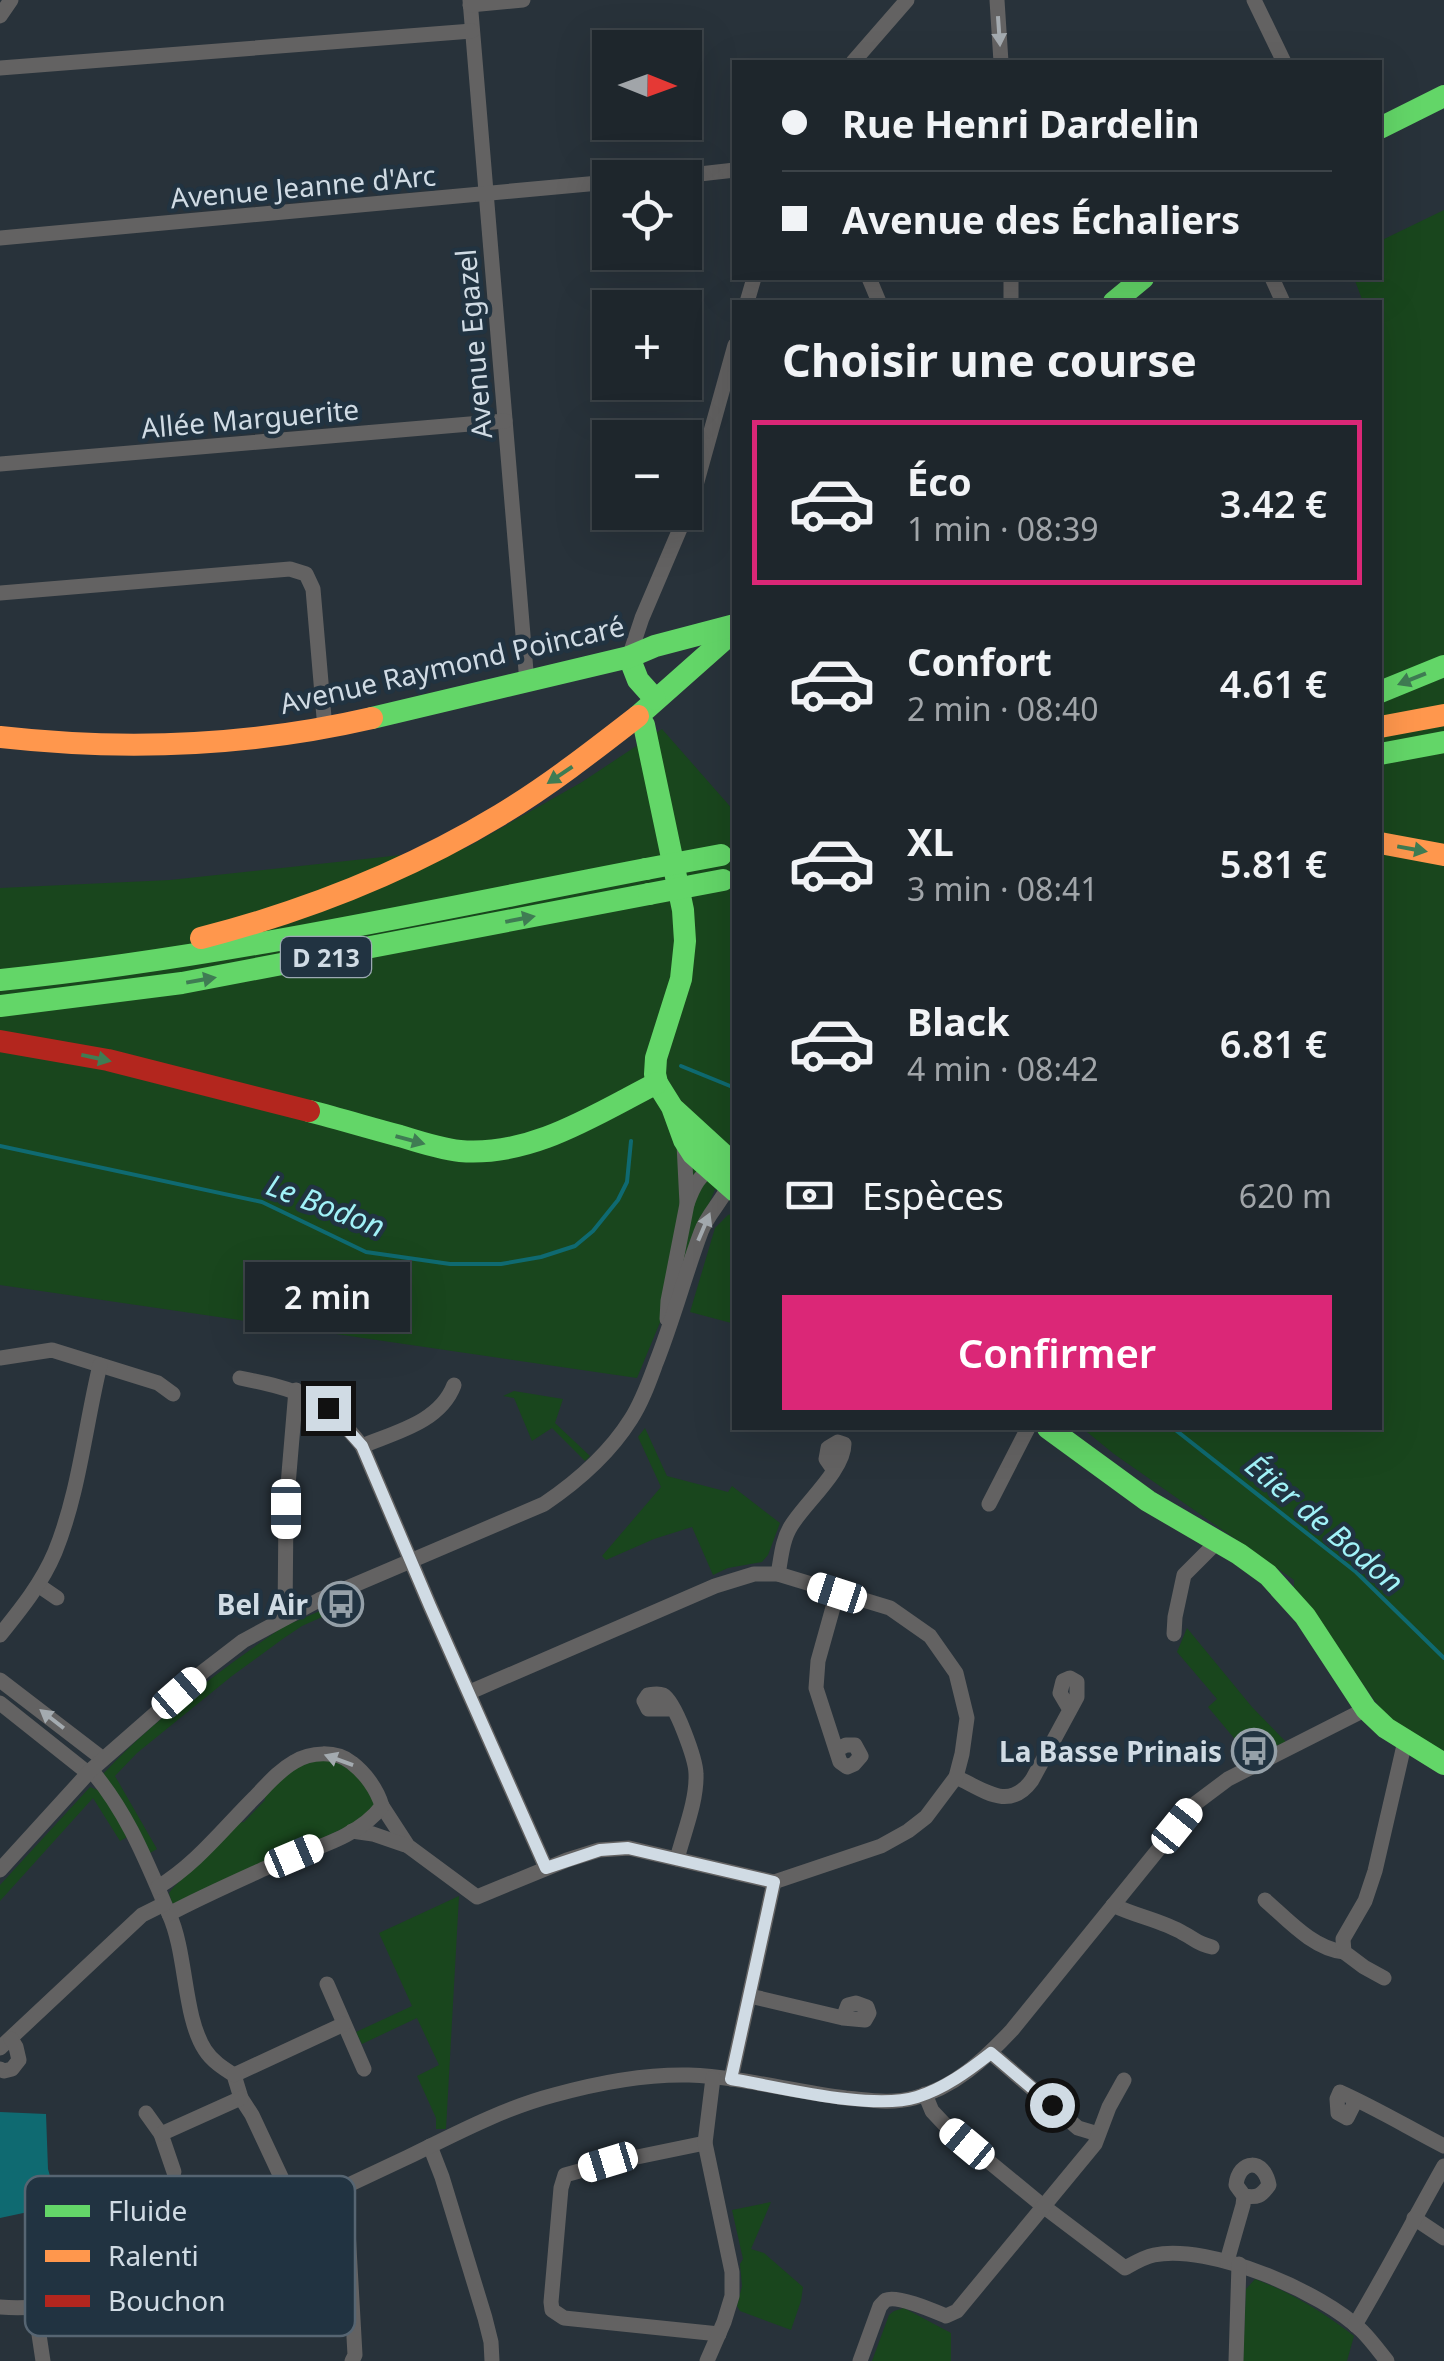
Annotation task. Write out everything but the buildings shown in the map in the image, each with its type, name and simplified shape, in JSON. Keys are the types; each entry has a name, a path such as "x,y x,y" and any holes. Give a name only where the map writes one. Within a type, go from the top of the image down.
{"main road":[{"path":"1382,127 1444,96"},
{"path":"1413,112 1444,105"},
{"path":"1116,300 1140,280"},
{"name":"Avenue Raymond Poincaré","path":"0,737 142,745 268,737 325,729 527,683 732,629"},
{"name":"Avenue Raymond Poincaré","path":"130,965 156,948 269,918 371,880 500,815 577,764 638,716 732,631"},
{"path":"655,646 670,664 675,682"},
{"path":"629,657 638,680 655,698"},
{"path":"1382,691 1444,666"},
{"path":"638,716 648,738 685,941 681,979 656,1058 656,1083 728,1175"},
{"path":"1382,728 1444,716"},
{"path":"1382,754 1444,742"},
{"path":"1382,843 1444,855"},
{"name":"D 213","path":"0,980 239,947 728,854"},
{"name":"D 213","path":"0,1006 201,980 729,879"},
{"path":"0,1041 145,1068 464,1151 536,1142 656,1083"},
{"path":"672,1108 693,1154 728,1175"},
{"path":"1051,1430 1148,1500 1218,1540 1268,1575 1304,1616 1366,1709 1386,1728 1444,1764"}],"street":[{"path":"0,16 11,0"},
{"path":"470,2 523,0"},
{"path":"855,60 907,0"},
{"path":"998,0 1001,60"},
{"path":"1254,0 1283,60"},
{"name":"Avenue Egazel","path":"470,2 527,683"},
{"path":"0,68 472,32"},
{"path":"1382,113 1413,112"},
{"path":"702,174 732,170"},
{"name":"Avenue Jeanne d'Arc","path":"0,238 592,184"},
{"path":"629,657 691,503 732,356"},
{"name":"Allée Marguerite","path":"0,464 505,421"},
{"path":"0,593 290,570 306,574 312,589 325,729"},
{"path":"684,1140 687,1204"},
{"path":"666,1338 668,1301 694,1184 728,1175"},
{"path":"0,1870 94,1768 227,1653 319,1600 544,1504 573,1484 614,1442 632,1417 666,1338 701,1231 728,1175"},
{"path":"0,1358 52,1350 158,1383 173,1394"},
{"path":"0,1636 38,1585 66,1523 100,1365"},
{"path":"240,1378 296,1390 328,1408 362,1446 546,1868"},
{"path":"362,1446 434,1414 449,1398 454,1384"},
{"path":"285,1618 286,1509 296,1390"},
{"path":"989,1504 1027,1430"},
{"path":"778,1574 788,1530 833,1469"},
{"path":"1174,1634 1184,1575 1218,1540"},
{"path":"352,1831 408,1846 478,1897 600,1850 628,1848 774,1882 893,1840 926,1817 956,1777 967,1718 956,1673 930,1636 890,1608 778,1574 754,1574 715,1586 470,1692"},
{"path":"38,1585 57,1598"},
{"path":"837,1593 818,1661 816,1688 838,1749"},
{"path":"0,1680 94,1768 128,1822 178,1942 197,2032 205,2050 234,2075 241,2098 280,2176"},
{"path":"0,1704 94,1768"},
{"path":"674,1709 694,1760 696,1777 677,1858"},
{"path":"355,2182 516,2107 606,2083 688,2075 886,2102 924,2094 958,2077 991,2053 1196,1803 1228,1779 1366,1709"},
{"path":"956,1777 1006,1798 1025,1790 1070,1710"},
{"path":"1344,1952 1342,1939 1365,1901 1375,1871 1405,1741"},
{"path":"158,1887 180,1874 280,1772 296,1760 317,1753 345,1757 363,1772 408,1846"},
{"path":"5,2044 142,1915 166,1909 352,1831 371,1821 382,1806"},
{"path":"731,2079 774,1882"},
{"path":"1264,1900 1314,1941 1332,1951 1344,1952 1384,1978"},
{"path":"1113,1905 1212,1947"},
{"path":"327,1984 364,2069"},
{"path":"750,1996 842,2018"},
{"path":"234,2075 344,2024"},
{"path":"0,2069 12,2069 19,2060 16,2047 5,2044"},
{"path":"991,2053 1078,2128 1098,2134"},
{"path":"707,2361 732,2296 732,2272 705,2143 713,2078"},
{"path":"860,2361 885,2300 891,2298 952,2315 1095,2144 1108,2108 1124,2080"},
{"path":"924,2094 932,2112 948,2127 1125,2268 1156,2254 1233,2262 1315,2297 1361,2330 1387,2361"},
{"path":"161,2134 241,2098"},
{"path":"1356,2100 1444,2146"},
{"path":"146,2113 161,2134 174,2172"},
{"path":"705,2143 608,2162 565,2176 551,2302 552,2310 564,2318 719,2334"},
{"path":"430,2146 485,2318 492,2361"},
{"path":"1355,2325 1444,2166"},
{"path":"1236,2361 1233,2262 1244,2196"},
{"path":"1414,2218 1444,2238"},
{"path":"0,2307 25,2308"},
{"path":"40,2336 44,2361"},
{"path":"352,2361 354,2336"}],"green space":[{"path":"1444,210 1444,1756 1390,1722 1294,1587 1294,1580 1084,1430 1382,1430 1382,300 1362,300 1355,280 1382,280 1382,240"},
{"path":"662,729 732,809 732,1148 637,1378 0,1285 0,888 170,880 466,848 582,782"},
{"path":"732,1214 732,1323 690,1312 715,1228"},
{"path":"514,1391 563,1399 555,1423 590,1456 585,1461 552,1428 532,1441 514,1398 503,1396"},
{"path":"645,1428 667,1476 728,1492 732,1486 780,1523 762,1562 713,1575 692,1527 606,1560 602,1556 661,1487 638,1437"},
{"path":"350,1598 353,1603 302,1626 232,1676 137,1753 115,1776 157,1849 150,1853 100,1777 167,1714 240,1657 290,1622"},
{"path":"1187,1628 1286,1742 1249,1756 1208,1707 1217,1699 1177,1652"},
{"path":"327,1758 356,1771 375,1798 372,1815 178,1905 172,1903 172,1889 237,1823 244,1822 290,1768"},
{"path":"90,1787 100,1791 129,1836 120,1841 93,1798 0,1901 0,1885"},
{"path":"459,1896 446,2129 436,2129 436,2118 417,2076 439,2065 417,2018 362,2044 356,2032 412,2006 379,1933"},
{"path":"771,2202 751,2249 764,2253 803,2287 791,2330 740,2311 737,2306 743,2259 732,2210"},
{"path":"1255,2279 1307,2304 1354,2336 1347,2361 1243,2361 1246,2289"},
{"path":"904,2308 951,2333 951,2361 872,2361 889,2315"}],"water":[{"path":"0,2112 46,2114 50,2176 25,2176 25,2213 0,2218"}],"waterway":[{"name":"Étier de Bodon","path":"681,1066 732,1087"},
{"name":"Le Bodon","path":"0,1146 262,1202 366,1252 450,1264 501,1264 575,1246 593,1231 627,1182 631,1141"},
{"name":"Étier de Bodon","path":"1176,1430 1356,1572 1444,1658"}],"traffic: fast":[{"path":"1382,127 1444,96"},
{"path":"1116,300 1141,280"},
{"path":"372,718 629,657 732,626"},
{"path":"732,633 638,716 644,725 683,910 685,941 681,979 656,1058 655,1074 693,1154 732,1188"},
{"path":"629,657 638,680 655,699"},
{"path":"1382,691 1444,666"},
{"path":"1382,754 1444,742"},
{"path":"646,869 721,855"},
{"path":"0,980 244,946 646,869"},
{"path":"649,894 723,880"},
{"path":"0,1006 182,983 649,894"},
{"path":"309,1111 437,1147 487,1151 563,1131 657,1083"},
{"path":"675,1110 732,1162"},
{"path":"1051,1430 1148,1501 1268,1575 1305,1616 1366,1709 1386,1728 1444,1764"}],"traffic: slow":[{"path":"1382,727 1444,715"},
{"path":"201,938 317,902 429,854 518,804 638,716"},
{"path":"0,737 93,744 187,743 280,735 372,718"},
{"path":"1382,843 1444,855"}],"traffic: jam":[{"path":"0,1041 108,1060 309,1111"}],"place":[{"name":"Bel Air","path":"341,1604"},
{"name":"La Basse Prinais","path":"1254,1751"}],"route":[{"path":"328,1408 362,1446 546,1868 600,1850 628,1848 774,1882 731,2079 886,2102 914,2098 947,2084 991,2053 1052,2105"}]}
